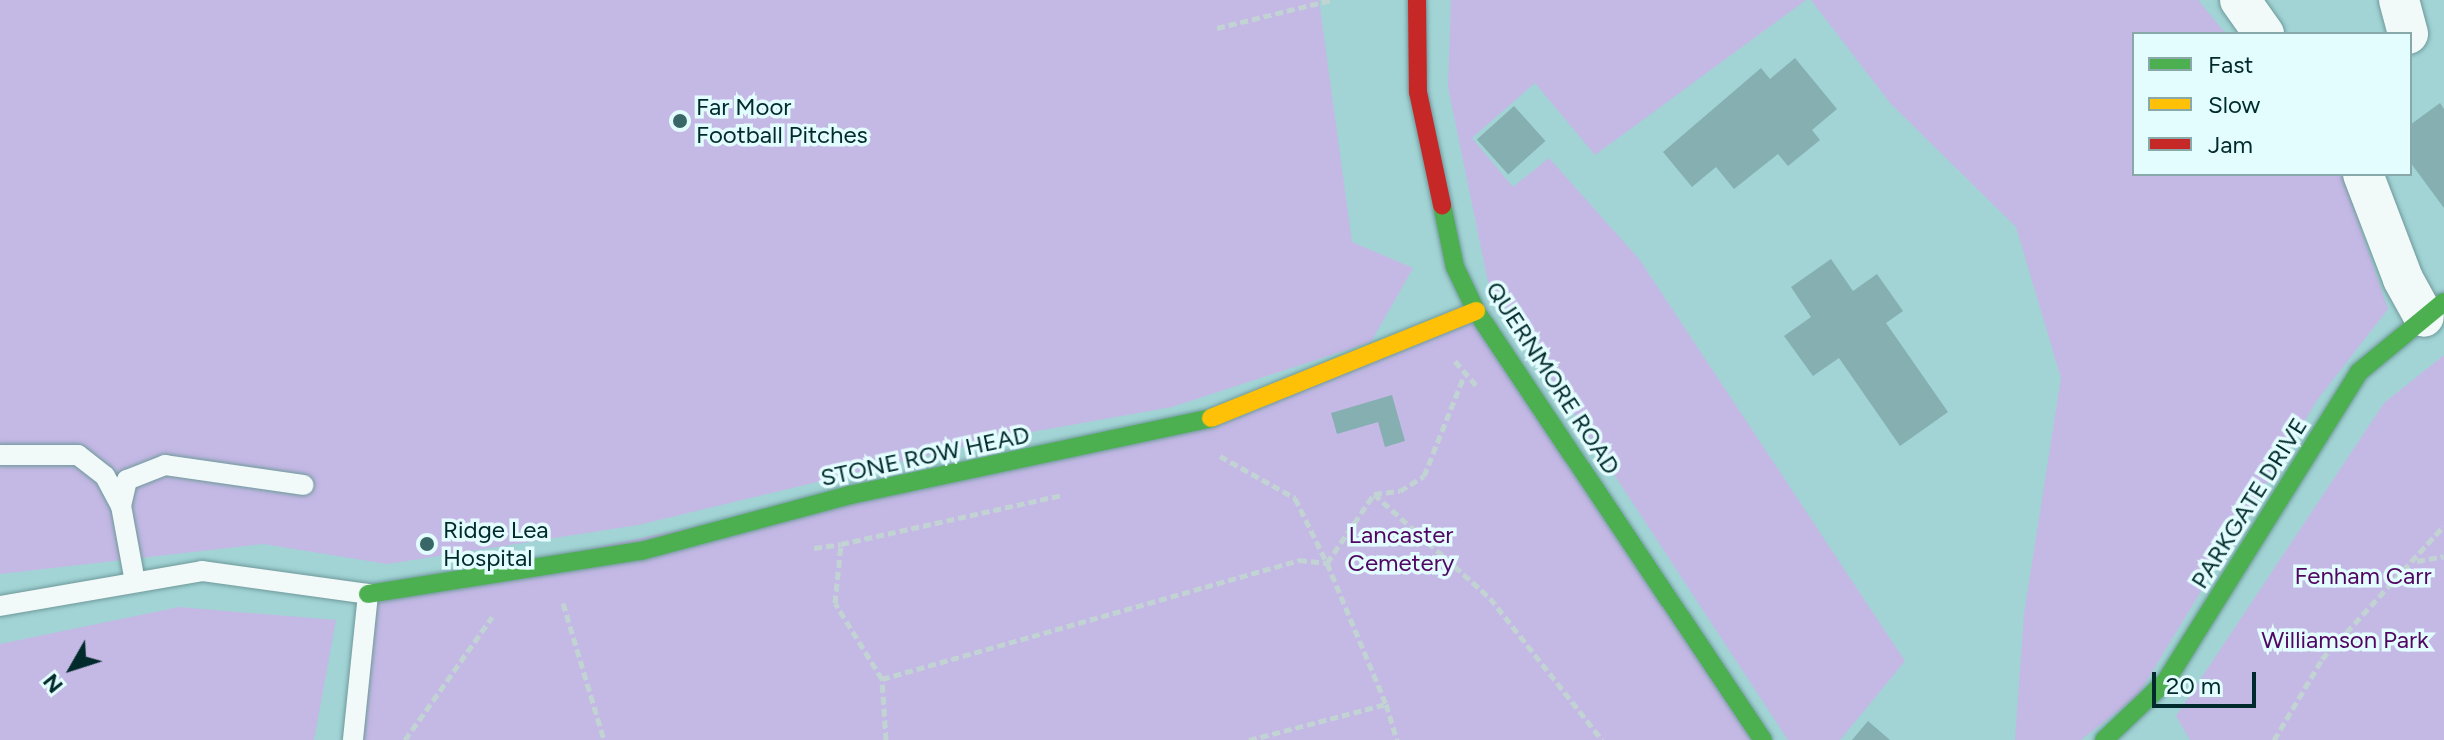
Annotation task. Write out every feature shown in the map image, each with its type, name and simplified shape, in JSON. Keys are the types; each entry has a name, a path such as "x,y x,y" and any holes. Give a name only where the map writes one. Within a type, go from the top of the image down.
{"street":[{"name":"QUERNMORE ROAD","path":"1417,0 1418,92 1455,267 1476,311 1763,740"},
{"path":"2240,0 2263,32"},
{"path":"2399,0 2407,32"},
{"path":"2364,176 2403,279 2434,310"},
{"name":"PARKGATE DRIVE","path":"2104,740 2166,681 2359,372 2434,310"},
{"name":"STONE ROW HEAD","path":"368,594 641,551 850,495 1199,423 1476,311"}],"lane":[{"path":"0,455 78,455 105,476 121,506 135,582"},
{"path":"121,506 127,480 165,465 304,485"},
{"path":"0,606 202,571 368,594 353,740"}],"path":[{"path":"1217,28 1331,0"},
{"path":"1327,563 1374,494 1400,491 1424,476 1464,376"},
{"path":"1206,459 1221,456 1295,498 1327,563 1386,704 1397,740"},
{"path":"797,551 1073,492"},
{"path":"1374,494 1490,598 1602,740"},
{"path":"2274,740 2322,659 2416,561 2444,526"},
{"path":"841,544 835,603 882,679 886,740"},
{"path":"2416,561 2444,556"},
{"path":"882,679 1299,560 1327,563"},
{"path":"547,603 577,596"},
{"path":"562,599 604,740"},
{"path":"405,740 489,617 504,614"},
{"path":"1249,740 1386,704"}],"green space":[{"name":"Far Moor Football Pitches","path":"0,0 1319,0 1352,242 1413,268 1371,342 1172,407 1004,437 638,525 387,564 263,544 0,574"},
{"path":"1451,0 1806,0 1595,155 1535,83 1472,138 1513,187 1549,158 1639,259 1905,661 1840,740 1788,740 1488,282 1448,87"},
{"path":"1811,0 2198,0 2224,32 2132,32 2132,176 2343,176 2388,309 2318,399 2138,695 2081,740 2015,740 2024,614 2061,378 2016,227 1890,103"},
{"name":"Lancaster Cemetery","path":"1476,311 1763,740 353,740 368,594 1199,423"},
{"name":"Fenham Carr","path":"2444,355 2444,740 2190,740 2176,716 2384,403"},
{"path":"179,607 336,620 314,740 0,740 0,644"}],"building":[{"path":"1795,58 1837,109 1812,130 1820,140 1788,166 1778,154 1734,189 1716,167 1692,187 1663,152 1761,68 1770,79"},
{"path":"2440,103 2444,109 2444,208 2412,165 2412,124"},
{"path":"1514,106 1545,141 1508,174 1477,139"},
{"path":"1831,259 1853,291 1877,274 1903,311 1886,323 1948,412 1900,446 1839,358 1813,376 1784,336 1811,317 1791,287"},
{"path":"1392,395 1405,441 1385,447 1378,422 1337,434 1331,413"},
{"path":"1868,721 1890,740 1852,740"}],"traffic: fast":[{"path":"1442,205 1455,267 1476,311 1763,740"},
{"path":"2104,740 2166,681 2359,372 2444,302"},
{"path":"368,594 641,551 850,495 1211,418"}],"traffic: slow":[{"path":"1211,418 1476,311"}],"traffic: jam":[{"path":"1417,0 1418,92 1442,205"}],"place":[{"name":"Far Moor Football Pitches","path":"680,121"},
{"name":"Ridge Lea Hospital","path":"427,544"}],"park label":[{"name":"Williamson Park","path":"2345,640"}]}
